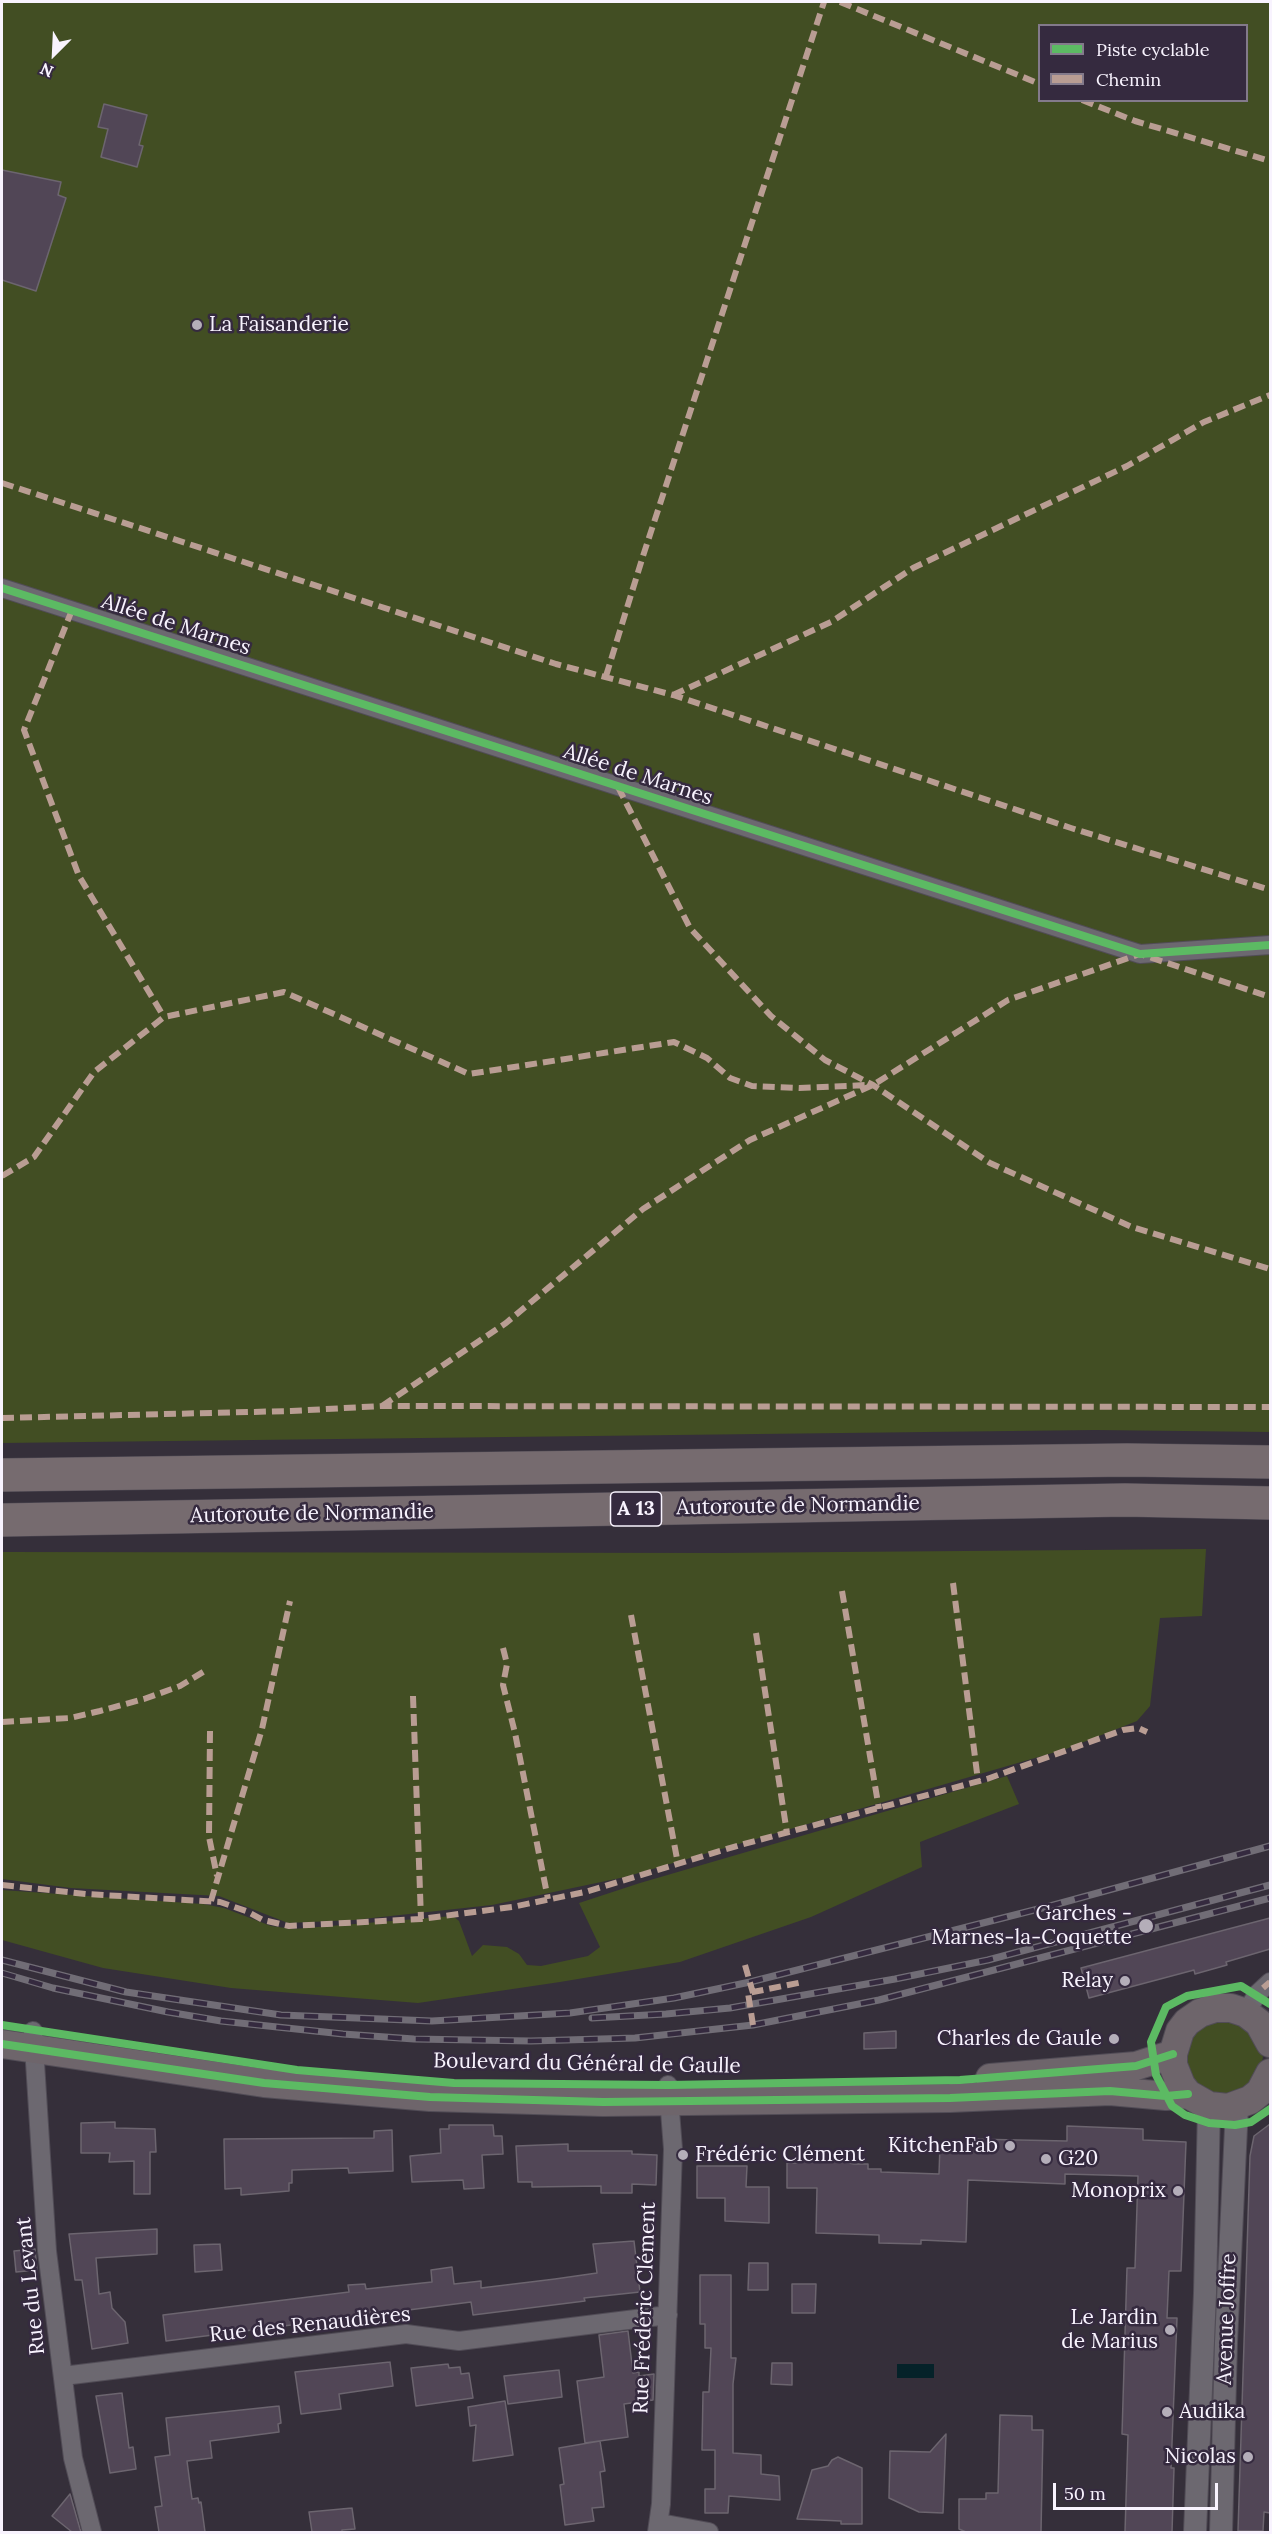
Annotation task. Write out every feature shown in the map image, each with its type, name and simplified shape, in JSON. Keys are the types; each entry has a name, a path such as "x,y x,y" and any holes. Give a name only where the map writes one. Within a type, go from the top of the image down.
{"highway":[{"name":"Autoroute de Normandie","path":"2,1475 1128,1460 1270,1462"},
{"name":"Autoroute de Normandie","path":"2,1520 1125,1500 1270,1503"}],"main road":[{"path":"1239,2094 1176,2076 1173,2054 1180,2031 1187,2022 1200,2013 1215,2008 1231,2008 1246,2013 1259,2023 1270,2043"},
{"name":"Boulevard du Général de Gaulle","path":"2,2025 34,2040"},
{"name":"Boulevard du Général de Gaulle","path":"2,2044 34,2040 297,2070 454,2083 668,2093 950,2098 1110,2091 1166,2096 1239,2094"},
{"name":"Boulevard du Général de Gaulle","path":"668,2093 960,2080 1137,2066 1173,2054"}],"street":[{"name":"Allée de Marnes","path":"2,588 1140,954 1270,945"},
{"path":"1246,2013 1257,1994 1270,1982"},
{"name":"Rue du Levant","path":"34,2040 48,2251 73,2458 92,2532"},
{"name":"Rue Frédéric Clément","path":"658,2528 673,2149 668,2093"},
{"name":"Avenue Joffre","path":"1195,2532 1205,2294 1239,2094"},
{"name":"Avenue Joffre","path":"1221,2532 1226,2343 1239,2094"},
{"name":"Rue des Renaudières","path":"63,2376 406,2334 459,2341 668,2315"},
{"path":"658,2528 709,2532"}],"green space":[{"path":"2,2 1270,2 1270,1432 1095,1430 2,1443"},
{"path":"1206,1549 1202,1616 1160,1618 1150,1706 1137,1721 1066,1749 625,1877 492,1905 354,1920 288,1923 219,1896 71,1888 2,1879 2,1552 719,1553"},
{"path":"1007,1776 1019,1804 920,1842 922,1867 811,1917 680,1962 560,1982 418,2003 231,1988 103,1968 2,1940 2,1890 203,1904 224,1908 271,1926 293,1929 453,1916 459,1921 472,1956 483,1945 507,1947 519,1954 527,1965 541,1966 588,1956 600,1947 579,1903 640,1883"},
{"path":"1233,2019 1261,2044 1263,2056 1261,2069 1255,2081 1233,2095 1206,2093 1188,2074 1185,2049 1189,2037 1208,2020"}],"water":[{"path":"897,2364 934,2364 934,2378 897,2378"}],"building":[{"path":"104,104 147,115 139,145 143,146 137,167 101,157 108,129 98,127"},
{"path":"2,170 61,182 58,195 66,198 36,291 2,280"},
{"path":"1270,1918 1270,1949 1195,1974 1194,1970 1089,1998 1081,1968"},
{"path":"896,2031 896,2048 864,2049 864,2033"},
{"path":"115,2122 115,2128 155,2129 156,2152 150,2152 150,2194 134,2194 134,2161 109,2162 110,2153 81,2153 81,2123"},
{"path":"1270,2124 1270,2513 1264,2512 1263,2531 1238,2531 1250,2156 1254,2136"},
{"path":"449,2125 493,2125 494,2136 502,2136 503,2154 482,2155 484,2188 464,2189 463,2180 412,2182 410,2156 441,2153 440,2129 449,2129"},
{"path":"1067,2126 1143,2129 1143,2140 1186,2142 1181,2271 1169,2271 1167,2318 1177,2318 1171,2468 1174,2468 1172,2532 1125,2532 1128,2435 1122,2434 1127,2268 1135,2268 1138,2176 1065,2174 1065,2184 968,2180 966,2242 921,2240 921,2244 879,2243 879,2235 816,2233 817,2188 787,2188 787,2163 797,2163 797,2160 843,2160 843,2162 854,2164 868,2164 868,2169 881,2169 881,2172 939,2174 940,2145 969,2146 970,2139 1067,2141"},
{"path":"392,2130 393,2171 349,2173 348,2168 292,2170 292,2183 289,2183 289,2191 241,2195 241,2188 225,2189 224,2139 374,2138 374,2131"},
{"path":"568,2144 568,2151 632,2151 632,2154 657,2155 656,2185 632,2184 632,2193 601,2193 601,2186 532,2187 532,2182 518,2182 516,2146"},
{"path":"697,2166 747,2166 746,2187 769,2187 769,2223 725,2221 725,2198 697,2198"},
{"path":"157,2229 157,2254 96,2258 99,2294 110,2292 112,2308 125,2322 128,2343 92,2349 82,2280 75,2280 69,2234"},
{"path":"634,2241 640,2292 473,2315 471,2302 166,2341 163,2315 349,2292 348,2285 365,2284 366,2289 432,2282 431,2270 452,2267 454,2284 481,2281 481,2288 597,2273 593,2244"},
{"path":"220,2244 222,2270 195,2272 194,2245"},
{"path":"35,2249 37,2270 16,2272 14,2251"},
{"path":"749,2263 768,2263 768,2290 748,2290"},
{"path":"700,2275 731,2275 731,2358 736,2358 733,2384 733,2453 761,2455 761,2474 779,2476 780,2500 729,2496 728,2513 705,2513 705,2489 715,2489 715,2450 702,2450 703,2392 709,2392 711,2348 705,2348 705,2324 700,2324"},
{"path":"792,2284 816,2284 815,2313 792,2313"},
{"path":"628,2331 633,2373 639,2372 639,2376 654,2374 653,2400 624,2404 628,2437 585,2443 577,2381 604,2377 599,2335"},
{"path":"390,2362 393,2386 339,2394 341,2409 301,2414 295,2372"},
{"path":"772,2363 792,2363 792,2385 771,2384"},
{"path":"448,2364 449,2368 460,2367 461,2374 469,2373 473,2398 416,2406 411,2368"},
{"path":"559,2370 562,2397 508,2404 504,2376"},
{"path":"122,2393 129,2448 133,2447 136,2469 110,2473 96,2396"},
{"path":"505,2401 513,2455 473,2461 476,2425 470,2426 468,2407"},
{"path":"279,2406 281,2423 278,2424 279,2432 210,2441 212,2458 187,2461 192,2499 198,2498 199,2503 201,2502 205,2532 159,2532 155,2507 162,2506 155,2457 170,2455 166,2418"},
{"path":"1000,2415 1032,2416 1032,2430 1043,2430 1041,2532 966,2532 959,2529 959,2499 986,2499 986,2493 998,2493"},
{"path":"946,2434 943,2513 919,2512 889,2498 890,2451 930,2452"},
{"path":"600,2441 605,2471 600,2472 604,2507 592,2508 594,2521 565,2525 560,2485 564,2484 559,2448"},
{"path":"838,2457 862,2468 862,2524 797,2519 812,2470 828,2466"},
{"path":"70,2494 81,2532 72,2532 52,2516"},
{"path":"352,2508 355,2529 342,2530 342,2532 312,2532 309,2512"}],"railway":[{"path":"2,1960 126,1992 281,2015 432,2021 570,2013 674,1998 750,1982 1050,1906 1270,1846"},
{"path":"592,2018 730,2008 895,1979 988,1960 1270,1885"},
{"path":"2,1973 53,1988 168,2012 221,2021 343,2034 414,2039 531,2041 635,2038 753,2025 879,2000 1270,1898"}],"marked path":[{"path":"606,676 824,2"},
{"path":"840,2 1038,83"},
{"path":"1087,102 1135,121 1270,161"},
{"path":"673,695 831,622 913,568 1127,466 1204,422 1270,395"},
{"path":"2,483 556,664 673,695 1071,828 1270,890"},
{"path":"72,610 24,730 79,876 164,1017"},
{"path":"618,787 690,928 771,1016 825,1060 873,1085 990,1163 1132,1227 1270,1269"},
{"path":"382,1406 506,1323 643,1209 750,1140 873,1085 1008,1000 1140,954 1270,997"},
{"path":"2,1176 34,1157 94,1072 164,1017 284,992 469,1074 674,1042 707,1058 730,1078 752,1086 799,1088 867,1085"},
{"path":"2,1418 291,1411 382,1406 1270,1407"},
{"path":"953,1583 978,1781"},
{"path":"842,1591 879,1809"},
{"path":"211,1901 262,1729 290,1601"},
{"path":"631,1615 678,1864"},
{"path":"756,1633 787,1833"},
{"path":"503,1648 507,1664 503,1685 515,1733 548,1899"},
{"path":"2,1722 70,1718 100,1711 180,1686 208,1669"},
{"path":"413,1696 421,1919"},
{"path":"2,1885 86,1894 220,1902 263,1920 289,1926 421,1919 512,1907 585,1892 740,1845 987,1779 1123,1730 1138,1728 1147,1732"},
{"path":"210,1731 209,1837 217,1876"},
{"path":"745,1965 753,1993"},
{"path":"753,2025 748,1993 803,1982"},
{"path":"1263,1988 1270,1982"}],"cycle path":[{"path":"2,588 1140,954 1270,945"},
{"path":"1270,2004 1241,1986 1187,1996 1166,2007 1151,2042 1156,2075 1172,2106 1185,2115 1209,2123 1235,2125 1251,2122 1270,2109"},
{"path":"2,2025 297,2070 454,2083 668,2085 960,2080 1136,2066 1173,2054"},
{"path":"2,2044 264,2083 430,2097 603,2102 950,2098 1110,2091 1166,2096 1188,2094"}],"place":[{"name":"La Faisanderie","path":"197,325"},
{"name":"Garches - Marnes-la-Coquette","path":"1146,1926"},
{"name":"Relay","path":"1125,1981"},
{"name":"Charles de Gaule","path":"1114,2039"},
{"name":"KitchenFab","path":"1010,2146"},
{"name":"Frédéric Clément","path":"683,2155"},
{"name":"G20","path":"1046,2159"},
{"name":"Monoprix","path":"1178,2191"},
{"name":"Le Jardin de Marius","path":"1170,2330"},
{"name":"Audika","path":"1167,2412"},
{"name":"Nicolas","path":"1248,2457"}]}
